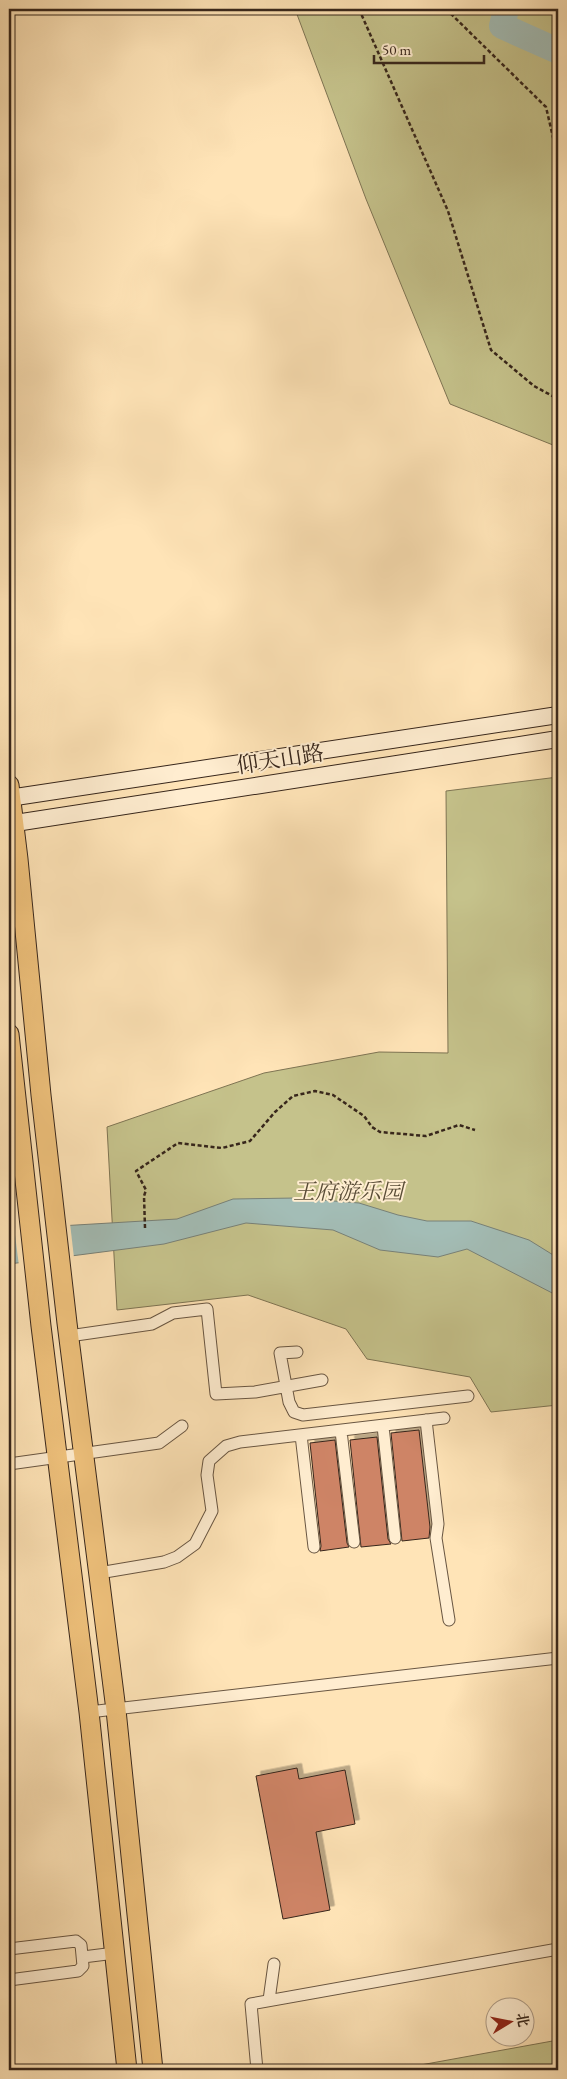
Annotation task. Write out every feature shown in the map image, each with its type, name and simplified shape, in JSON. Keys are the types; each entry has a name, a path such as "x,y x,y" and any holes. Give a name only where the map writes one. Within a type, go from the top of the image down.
{"main road":[{"name":"仰天山路","path":"9,794 558,715"},
{"name":"仰天山路","path":"11,824 558,739"},
{"path":"9,794 68,1329 116,1710 153,2070"},
{"path":"9,1034 41,1326 89,1712 127,2070"}],"street":[{"path":"68,1329 152,1324 173,1313 207,1309 216,1394 255,1392 322,1380"},
{"path":"297,1352 280,1353 286,1387 292,1407 294,1412 302,1415 468,1396"},
{"path":"99,1573 164,1562 177,1557 195,1544 212,1511 207,1475 209,1461 226,1446 240,1442 444,1418"},
{"path":"426,1420 438,1524 436,1538 449,1620"},
{"path":"9,1464 159,1443 182,1426"},
{"path":"383,1426 395,1538"},
{"path":"341,1431 354,1542"},
{"path":"301,1435 314,1546"},
{"path":"89,1712 558,1658"},
{"path":"9,1948 76,1941 81,1945 83,1966 78,1971 9,1980"},
{"path":"257,2070 251,2004 558,1949"},
{"path":"82,1957 115,1954"},
{"path":"269,2000 274,1964"}],"path":[{"path":"359,9 448,211 491,350 534,386 558,399"},
{"path":"446,9 546,107 558,159"},
{"path":"145,1228 144,1196 146,1190 136,1170 178,1143 222,1148 250,1142 293,1096 315,1091 333,1095 364,1116 380,1132 426,1136 460,1125 475,1130"}],"green space":[{"path":"295,9 558,9 558,447 450,404 366,199"},
{"name":"王府游乐园","path":"558,777 558,1405 491,1412 470,1377 367,1359 346,1329 248,1295 117,1310 107,1127 264,1073 379,1052 448,1053 446,791"},
{"path":"558,2040 558,2070 393,2070 525,2046 534,2046 534,2044"}],"water":[{"path":"296,1198 359,1203 398,1215 427,1221 471,1221 529,1240 558,1258 558,1296 467,1249 438,1257 380,1250 333,1230 246,1223 164,1244 9,1264 9,1229 177,1219 233,1199"}],"pier":[{"path":"70,1223 74,1258 19,1266 14,1227"}],"building":[{"path":"419,1430 430,1527 429,1538 402,1541 391,1433"},
{"path":"377,1437 388,1539 391,1544 361,1547 350,1440"},
{"path":"335,1440 349,1547 320,1551 310,1443"},
{"path":"297,1768 299,1779 345,1770 355,1824 316,1832 330,1910 283,1919 256,1776"}],"waterway":[{"path":"506,9 502,26 558,51"}]}
